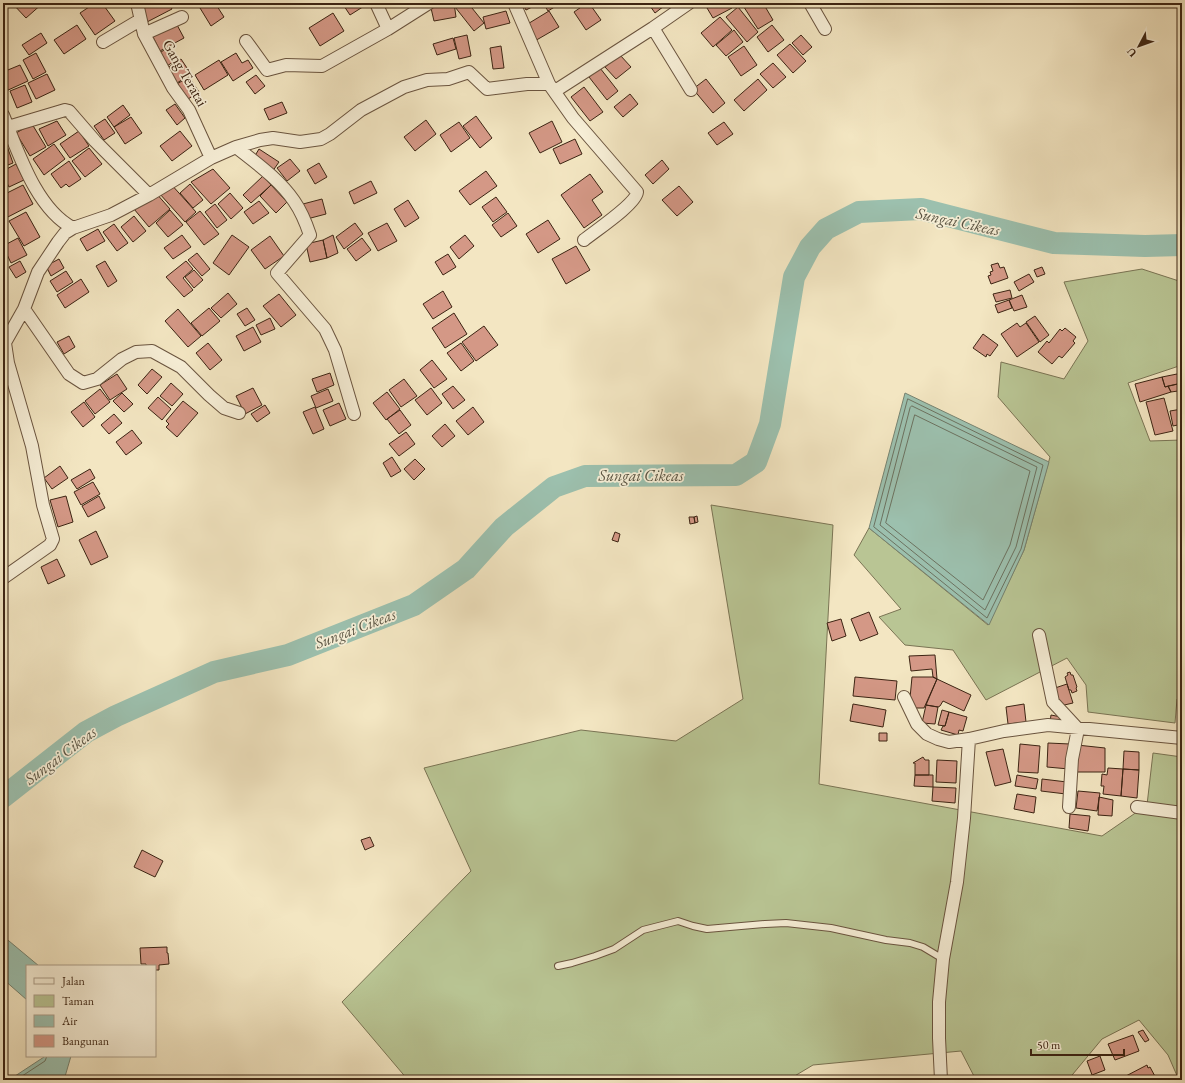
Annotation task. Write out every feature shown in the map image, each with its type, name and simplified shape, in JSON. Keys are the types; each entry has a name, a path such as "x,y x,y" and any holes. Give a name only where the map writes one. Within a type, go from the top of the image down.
{"street":[{"name":"Gang Teratai","path":"137,3 144,34 173,88 189,110 211,158"},
{"path":"376,3 388,29"},
{"path":"246,41 267,70 286,65 320,67 388,29 429,3"},
{"path":"514,3 552,88 573,118 637,192 636,196 619,213 584,240"},
{"path":"3,578 50,545 53,539 43,504 32,446 4,345 24,310 38,272 65,233 73,228 111,215 211,158 236,147 273,138 300,142 324,138 361,110 404,87 427,80 448,78 470,72 487,90 527,84 552,88 653,28 689,3"},
{"path":"810,3 825,29"},
{"path":"144,34 182,17"},
{"path":"103,42 140,20"},
{"path":"653,28 691,90"},
{"path":"8,127 66,110 69,111 95,141 149,194"},
{"path":"3,115 30,180 42,199 64,224 73,228"},
{"path":"236,147 278,183 290,195 300,210 310,235 277,274 325,329 335,350 354,414"},
{"path":"24,310 69,374 83,383 97,379 122,359 136,352 152,351 181,367 224,408 239,413"},
{"path":"1039,635 1053,702 1078,729"},
{"path":"904,697 917,724 927,734 949,742 1004,731 1048,726 1182,738"},
{"path":"1069,807 1072,759 1078,729"},
{"path":"941,1080 939,1002 944,959 957,882 964,818 969,739"},
{"path":"1137,807 1182,813"}],"lane":[{"path":"558,966 577,962 614,949 643,930 678,921 707,929 786,923 831,928 886,940 910,943 923,947 944,959"}],"green space":[{"path":"1142,269 1182,282 1182,365 1128,383 1150,441 1182,440 1182,698 1177,699 1175,723 1088,712 1086,685 1067,658 986,700 953,650 905,645 879,617 901,609 854,555 869,528 988,625 1024,550 1050,457 998,397 1001,362 1064,379 1088,341 1064,282"},
{"path":"711,505 833,525 819,784 1102,836 1147,805 1153,753 1182,757 1182,1075 1178,1078 1168,1055 1139,1020 1102,1039 1068,1080 976,1080 961,1051 813,1065 788,1080 408,1080 342,1002 471,871 424,768 581,730 676,741 743,699"}],"water":[{"path":"905,393 1049,462 1024,550 989,625 869,528"},
{"path":"3,936 38,965 26,965 26,999 3,979"},
{"path":"44,1057 71,1057 64,1080 9,1080"}],"building":[{"path":"12,3 43,3 26,18"},
{"path":"95,3 102,3 115,21 95,35 80,13"},
{"path":"153,3 169,3 172,9 147,22 141,9"},
{"path":"208,3 215,3 224,17 211,26 200,8"},
{"path":"342,3 369,3 350,15"},
{"path":"454,3 456,17 434,21 431,8"},
{"path":"459,3 468,3 484,23 474,31 455,7"},
{"path":"522,3 535,3 536,5 526,10"},
{"path":"543,3 561,3 548,11"},
{"path":"589,3 601,20 586,30 574,12"},
{"path":"648,3 668,3 655,13"},
{"path":"704,3 729,3 732,8 713,18"},
{"path":"732,3 742,3 734,7"},
{"path":"763,3 773,20 758,29 742,4"},
{"path":"768,3 779,3 770,7"},
{"path":"738,7 758,32 747,42 726,17"},
{"path":"506,11 510,23 486,29 483,17"},
{"path":"549,11 559,27 533,42 526,25"},
{"path":"333,13 344,31 320,46 309,28"},
{"path":"720,17 732,30 713,47 701,33"},
{"path":"176,23 184,38 160,51 152,35"},
{"path":"77,25 86,39 64,54 54,40"},
{"path":"772,25 784,40 768,52 757,37"},
{"path":"734,30 743,42 726,56 716,45"},
{"path":"41,33 47,43 29,55 22,45"},
{"path":"467,35 471,56 459,59 454,38"},
{"path":"801,35 812,47 803,55 792,43"},
{"path":"453,38 456,49 437,55 433,44"},
{"path":"790,44 806,61 793,73 777,55"},
{"path":"501,46 504,68 493,69 490,48"},
{"path":"744,46 757,65 741,76 728,57"},
{"path":"167,48 176,60 167,66 158,54"},
{"path":"36,53 46,72 33,79 23,60"},
{"path":"236,53 242,63 248,60 253,68 233,81 221,62"},
{"path":"620,55 631,67 616,79 605,67"},
{"path":"181,59 191,74 177,83 167,68"},
{"path":"219,60 228,75 204,90 195,75"},
{"path":"773,63 786,77 773,88 760,74"},
{"path":"20,65 28,81 6,91 3,83 3,72"},
{"path":"600,68 618,91 607,100 589,77"},
{"path":"47,74 55,90 36,99 28,83"},
{"path":"256,75 265,86 255,94 246,82"},
{"path":"189,77 199,92 185,101 175,85"},
{"path":"706,79 725,103 713,113 693,89"},
{"path":"758,79 767,90 744,111 734,100"},
{"path":"25,85 32,102 17,108 10,91"},
{"path":"584,87 603,112 590,121 571,97"},
{"path":"630,94 638,104 623,117 614,107"},
{"path":"282,102 287,113 269,120 264,109"},
{"path":"175,104 185,118 177,125 166,110"},
{"path":"123,105 130,115 114,127 107,117"},
{"path":"476,116 492,138 480,148 463,126"},
{"path":"131,117 142,133 125,144 114,127"},
{"path":"105,119 115,133 104,140 94,126"},
{"path":"426,120 436,134 415,151 404,137"},
{"path":"57,121 66,135 48,146 39,129"},
{"path":"552,121 562,142 540,153 529,133"},
{"path":"459,122 470,138 451,152 440,135"},
{"path":"724,122 733,134 717,145 708,133"},
{"path":"32,124 46,147 30,156 16,133"},
{"path":"79,131 89,146 70,158 60,144"},
{"path":"180,131 192,146 172,161 160,146"},
{"path":"575,139 582,154 560,164 553,149"},
{"path":"54,144 65,159 44,175 33,159"},
{"path":"7,146 13,163 3,167 3,148"},
{"path":"89,148 102,164 85,177 72,161"},
{"path":"259,149 279,162 272,172 253,159"},
{"path":"290,159 300,171 287,181 277,168"},
{"path":"662,160 669,169 653,184 645,175"},
{"path":"69,161 81,179 69,187 66,184 61,188 51,174"},
{"path":"319,163 327,177 315,184 307,170"},
{"path":"16,164 24,180 9,187 3,175 3,171"},
{"path":"213,169 230,188 211,204 191,182"},
{"path":"486,171 497,186 470,205 459,191"},
{"path":"590,174 603,192 592,200 602,215 584,228 561,195"},
{"path":"263,176 271,185 251,203 243,195"},
{"path":"371,181 377,193 354,204 349,192"},
{"path":"170,183 196,212 185,222 159,193"},
{"path":"190,184 203,200 193,208 180,193"},
{"path":"23,185 33,204 4,219 3,195"},
{"path":"271,185 287,202 276,213 260,196"},
{"path":"679,186 693,202 677,216 662,200"},
{"path":"155,192 170,209 149,227 134,209"},
{"path":"230,193 243,208 231,219 218,204"},
{"path":"496,197 507,212 493,222 482,207"},
{"path":"322,199 326,214 307,219 303,204"},
{"path":"408,200 419,218 405,227 394,209"},
{"path":"259,201 269,213 253,224 244,212"},
{"path":"215,204 227,220 217,228 205,212"},
{"path":"170,210 183,225 168,237 156,223"},
{"path":"200,211 219,234 204,245 186,222"},
{"path":"26,212 40,237 24,246 9,221"},
{"path":"508,213 517,226 501,237 492,225"},
{"path":"134,216 146,231 133,242 121,227"},
{"path":"548,220 560,239 538,253 526,234"},
{"path":"355,223 363,234 344,249 336,237"},
{"path":"387,223 397,241 378,251 368,233"},
{"path":"114,224 128,243 117,251 103,232"},
{"path":"98,229 105,241 87,251 80,239"},
{"path":"182,235 191,247 173,259 164,248"},
{"path":"232,235 249,247 229,275 213,263"},
{"path":"333,235 338,253 327,258 323,240"},
{"path":"465,235 474,246 459,259 450,247"},
{"path":"270,236 284,256 265,269 251,250"},
{"path":"18,238 27,255 11,263 3,246"},
{"path":"362,238 371,250 356,261 347,249"},
{"path":"323,240 327,258 310,262 306,244"},
{"path":"576,246 590,270 566,284 552,259"},
{"path":"197,253 210,269 202,276 188,260"},
{"path":"448,254 456,267 443,275 435,262"},
{"path":"59,259 64,268 51,276 46,266"},
{"path":"20,261 26,272 16,278 9,267"},
{"path":"105,261 117,281 108,287 96,266"},
{"path":"186,261 193,269 183,278 193,290 184,297 166,277"},
{"path":"998,263 1000,268 1004,267 1008,278 991,284 988,276 991,275 990,272 993,271 991,265"},
{"path":"1042,267 1045,274 1037,277 1034,270"},
{"path":"194,270 203,280 194,288 185,277"},
{"path":"66,271 73,282 57,292 50,281"},
{"path":"1029,274 1034,282 1019,291 1014,282"},
{"path":"81,279 89,292 65,308 57,295"},
{"path":"1010,290 1012,298 996,302 993,294"},
{"path":"443,291 452,307 433,319 423,304"},
{"path":"228,293 237,304 221,318 211,308"},
{"path":"279,294 296,315 281,327 263,306"},
{"path":"1022,295 1027,307 1014,311 1009,300"},
{"path":"1009,300 1012,308 998,313 995,305"},
{"path":"209,308 220,321 202,336 191,323"},
{"path":"247,308 255,320 245,326 237,314"},
{"path":"178,309 201,336 188,347 165,321"},
{"path":"454,313 467,334 445,348 432,328"},
{"path":"1035,316 1049,335 1040,342 1026,322"},
{"path":"270,318 275,329 261,335 256,325"},
{"path":"1017,323 1020,327 1026,323 1039,342 1017,357 1001,334"},
{"path":"484,326 498,345 476,361 462,342"},
{"path":"253,327 261,342 244,351 236,336"},
{"path":"1065,328 1076,337 1073,341 1075,343 1062,358 1059,356 1052,364 1038,352 1047,341 1049,343 1060,329 1062,331"},
{"path":"983,334 998,345 990,356 987,354 986,357 973,348"},
{"path":"69,336 75,347 64,354 57,342"},
{"path":"208,343 222,360 210,370 196,353"},
{"path":"461,343 474,361 461,371 447,353"},
{"path":"432,360 447,379 434,388 420,370"},
{"path":"152,369 162,377 147,394 138,385"},
{"path":"330,373 334,385 317,392 312,379"},
{"path":"1182,373 1182,383 1165,387 1162,377"},
{"path":"117,374 127,389 110,400 100,385"},
{"path":"1162,377 1165,387 1168,386 1171,392 1140,402 1135,384"},
{"path":"404,379 417,396 401,407 389,390"},
{"path":"171,383 183,394 172,406 160,396"},
{"path":"1182,383 1182,395 1178,395 1178,391 1171,392 1168,386"},
{"path":"453,386 465,400 453,409 442,394"},
{"path":"253,388 262,405 245,414 236,396"},
{"path":"431,388 442,403 427,415 415,400"},
{"path":"100,389 110,402 95,414 85,401"},
{"path":"328,389 333,401 316,408 311,396"},
{"path":"387,392 400,409 386,420 373,403"},
{"path":"122,393 133,404 124,412 113,401"},
{"path":"158,397 171,409 162,420 148,408"},
{"path":"1164,398 1173,431 1155,435 1146,402"},
{"path":"183,401 198,413 177,437 166,427 169,424 166,421"},
{"path":"84,402 95,417 83,427 71,412"},
{"path":"339,403 346,419 330,426 323,410"},
{"path":"265,405 270,413 257,422 251,414"},
{"path":"315,407 324,429 313,434 303,412"},
{"path":"473,407 484,422 468,435 456,421"},
{"path":"1182,409 1182,424 1173,426 1170,411"},
{"path":"400,410 411,425 399,434 387,419"},
{"path":"114,414 122,423 109,434 101,425"},
{"path":"445,424 455,436 442,447 432,436"},
{"path":"132,430 142,443 126,455 116,442"},
{"path":"406,432 415,444 399,456 389,444"},
{"path":"392,457 401,471 391,477 383,463"},
{"path":"415,459 425,469 414,480 404,469"},
{"path":"60,466 68,478 52,489 44,478"},
{"path":"90,469 95,478 77,489 71,480"},
{"path":"93,482 100,494 81,505 74,492"},
{"path":"66,496 73,522 58,527 50,500"},
{"path":"99,496 105,508 88,517 82,506"},
{"path":"697,516 698,522 695,523 694,517"},
{"path":"689,517 694,517 695,523 690,524"},
{"path":"96,531 108,557 91,565 79,540"},
{"path":"615,532 620,534 618,542 612,540"},
{"path":"57,559 65,576 48,584 41,567"},
{"path":"869,612 878,634 860,641 851,619"},
{"path":"841,619 846,636 832,641 827,623"},
{"path":"935,655 937,679 933,677 932,669 911,671 909,656"},
{"path":"1070,672 1071,675 1073,675 1077,687 1077,691 1072,693 1071,690 1069,690 1065,677 1068,675 1067,673"},
{"path":"855,677 897,681 895,700 853,696"},
{"path":"912,677 933,677 937,679 924,708 915,708 910,698"},
{"path":"937,679 971,695 964,711 943,701 938,707 926,705"},
{"path":"1067,684 1073,703 1060,706 1055,688"},
{"path":"853,704 886,710 883,727 850,721"},
{"path":"1024,704 1026,722 1008,724 1006,707"},
{"path":"926,705 938,707 935,724 922,723"},
{"path":"942,710 949,712 945,726 938,725"},
{"path":"949,712 967,717 963,731 959,730 958,735 941,730 943,726 945,726"},
{"path":"1051,715 1061,717 1060,723 1050,722"},
{"path":"879,733 887,733 887,741 879,741"},
{"path":"1048,743 1070,744 1069,769 1047,767"},
{"path":"1020,744 1040,746 1038,773 1018,772"},
{"path":"1077,745 1105,748 1105,772 1075,772"},
{"path":"1003,749 1011,782 995,786 986,752"},
{"path":"1124,751 1139,752 1139,770 1123,769"},
{"path":"923,757 925,760 929,760 929,775 915,775 915,763 913,763"},
{"path":"937,760 957,761 956,783 936,782"},
{"path":"1108,768 1123,769 1121,796 1103,794 1104,786 1101,786 1102,774 1107,775"},
{"path":"1123,769 1139,770 1137,798 1121,796"},
{"path":"915,775 933,775 933,787 914,786"},
{"path":"1017,775 1038,779 1036,789 1015,786"},
{"path":"1042,779 1067,782 1066,794 1041,791"},
{"path":"933,787 956,788 955,803 932,801"},
{"path":"1078,791 1100,793 1097,811 1076,808"},
{"path":"1017,794 1036,797 1034,813 1014,809"},
{"path":"1099,797 1113,800 1112,816 1098,815"},
{"path":"1070,814 1090,816 1088,831 1069,828"},
{"path":"370,837 374,846 365,850 361,840"},
{"path":"142,850 163,861 155,877 134,867"},
{"path":"167,947 169,964 159,965 159,970 156,970 156,965 141,964 140,948"},
{"path":"1143,1030 1149,1040 1145,1042 1138,1032"},
{"path":"1133,1035 1139,1051 1115,1060 1108,1044"},
{"path":"1100,1056 1105,1070 1092,1075 1087,1061"},
{"path":"1147,1065 1148,1068 1150,1067 1157,1080 1125,1080 1124,1077"}],"waterway":[{"name":"Sungai Cikeas","path":"3,797 86,732 116,716 214,672 288,655 414,605 466,569 504,527 554,487 585,476 736,475 756,462 770,424 794,277 810,247 826,229 859,212 921,209 1054,243 1145,246 1182,245"}]}
